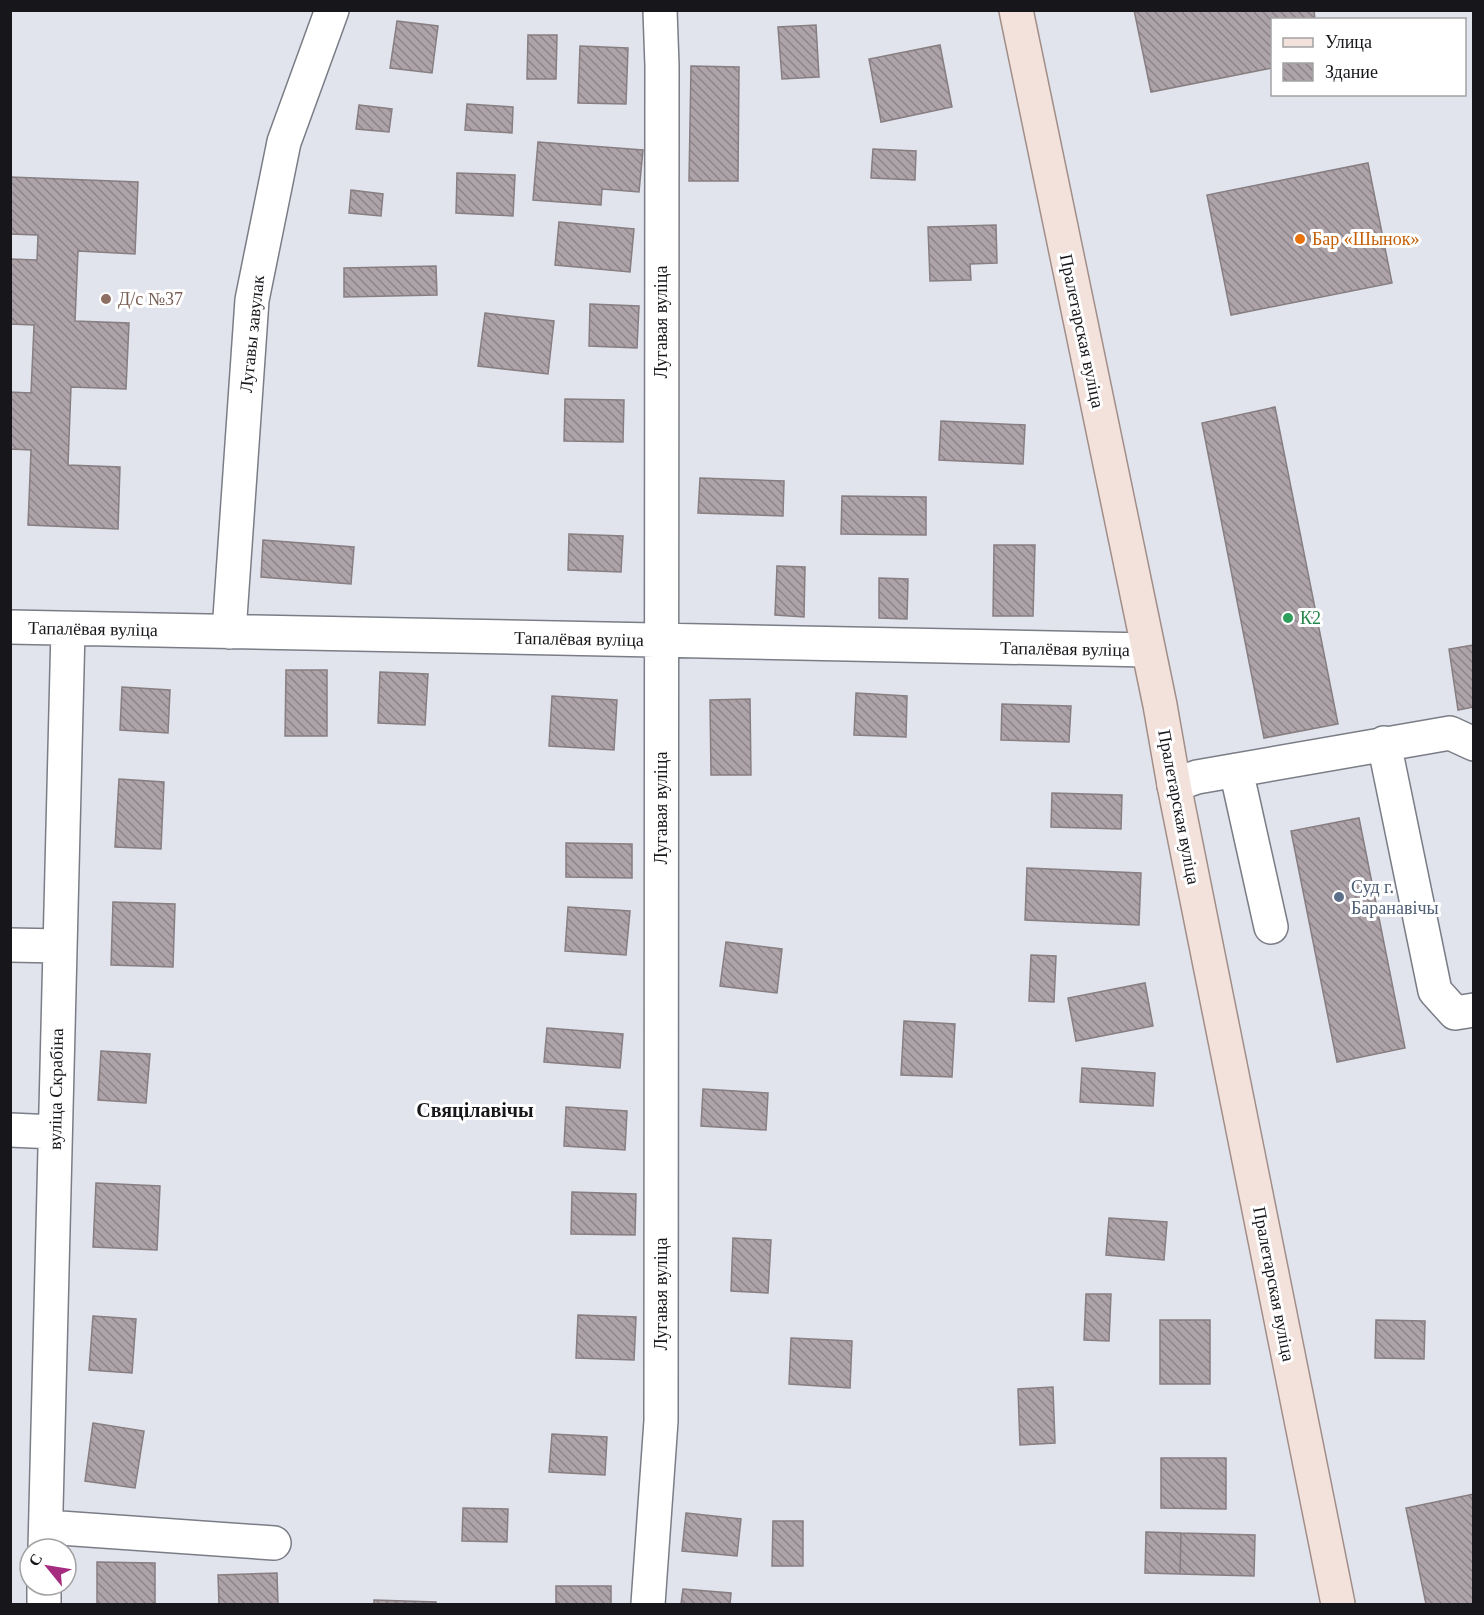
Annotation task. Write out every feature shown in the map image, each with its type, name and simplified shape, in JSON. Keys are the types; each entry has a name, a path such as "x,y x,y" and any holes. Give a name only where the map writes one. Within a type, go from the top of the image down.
{"main road":[{"name":"Пралетарская вуліца","path":"1016,10 1148,650 1338,1605"}],"street":[{"name":"Лугавы завулак","path":"229,632 252,300 284,141 332,10"},
{"name":"Лугавая вуліца","path":"648,1605 661,1421 662,66 660,10"},
{"name":"Тапалёвая вуліца","path":"10,627 1148,650"},
{"name":"вуліца Скрабіна","path":"46,1537 68,629"},
{"path":"1174,785 1197,777 1450,733 1473,744"},
{"path":"1384,743 1435,992 1455,1013 1473,1010"},
{"path":"1236,770 1271,927"},
{"path":"10,945 60,946"},
{"path":"10,1130 55,1132"},
{"path":"78,1539 274,1543"}],"building":[{"path":"1134,10 1314,10 1315,18 1271,18 1271,68 1151,92"},
{"path":"397,21 438,26 432,73 390,68"},
{"path":"816,25 819,77 782,79 778,27"},
{"path":"528,35 557,35 556,79 527,79"},
{"path":"940,45 952,107 881,122 869,59"},
{"path":"580,46 628,48 626,104 578,103"},
{"path":"691,66 739,67 738,181 689,181"},
{"path":"467,104 513,107 512,133 465,130"},
{"path":"359,105 392,109 389,132 356,129"},
{"path":"538,142 643,150 639,192 602,189 601,205 533,200"},
{"path":"873,149 916,151 915,180 871,178"},
{"name":"Бар «Шынок»","path":"1368,163 1392,283 1231,315 1207,195"},
{"path":"457,173 515,175 513,216 456,213"},
{"path":"10,177 138,182 135,254 78,251 75,321 129,323 126,389 71,387 68,465 120,467 118,529 28,525 31,450 10,449 10,392 31,393 34,325 10,324 10,259 37,260 38,235 10,234"},
{"path":"351,190 383,194 381,216 349,213"},
{"path":"559,222 634,229 630,272 555,265"},
{"path":"996,225 997,263 970,264 971,280 930,281 928,227"},
{"path":"436,266 437,295 344,297 344,268"},
{"path":"590,304 639,306 637,348 589,346"},
{"path":"485,313 554,321 548,374 478,366"},
{"path":"565,399 624,400 623,442 564,441"},
{"path":"1275,407 1338,724 1264,738 1202,423"},
{"path":"941,421 1025,425 1023,464 939,460"},
{"path":"700,478 784,481 783,516 698,513"},
{"path":"842,496 926,497 926,535 841,534"},
{"path":"569,534 623,536 621,572 568,570"},
{"path":"263,540 354,547 351,584 261,577"},
{"path":"994,545 1035,545 1033,616 993,616"},
{"path":"777,566 805,567 804,617 775,615"},
{"path":"879,578 908,579 907,619 879,618"},
{"path":"1474,645 1474,707 1458,710 1449,649"},
{"path":"286,670 327,670 327,736 285,736"},
{"path":"380,672 428,674 425,725 378,723"},
{"path":"122,687 170,690 168,733 120,730"},
{"path":"856,693 907,696 906,737 854,735"},
{"path":"552,696 617,700 614,750 549,746"},
{"path":"750,699 751,775 711,775 710,700"},
{"path":"1002,704 1071,706 1069,742 1001,740"},
{"path":"119,779 164,782 161,849 115,847"},
{"path":"1052,793 1122,795 1121,829 1051,827"},
{"name":"Суд г. Баранавічы","path":"1359,818 1405,1048 1337,1062 1291,831"},
{"path":"566,843 632,844 632,878 566,877"},
{"path":"1027,868 1141,873 1139,925 1025,920"},
{"path":"113,902 175,904 173,967 111,965"},
{"path":"568,907 630,911 626,955 565,951"},
{"path":"726,942 782,949 777,993 720,986"},
{"path":"1031,955 1056,956 1054,1002 1029,1001"},
{"path":"1145,983 1153,1026 1076,1041 1068,998"},
{"path":"904,1021 955,1024 952,1077 901,1075"},
{"path":"547,1028 623,1034 620,1068 544,1062"},
{"path":"101,1051 150,1054 146,1103 98,1100"},
{"path":"1082,1068 1155,1073 1153,1106 1080,1102"},
{"path":"703,1089 768,1093 766,1130 701,1126"},
{"path":"566,1107 627,1111 625,1150 564,1146"},
{"path":"96,1183 160,1186 157,1250 93,1247"},
{"path":"572,1192 636,1194 635,1235 571,1234"},
{"path":"1109,1218 1167,1222 1164,1260 1106,1255"},
{"path":"733,1238 771,1240 768,1293 731,1291"},
{"path":"1086,1294 1111,1294 1109,1341 1084,1340"},
{"path":"578,1315 636,1317 634,1360 576,1358"},
{"path":"93,1316 136,1319 132,1373 89,1370"},
{"path":"1160,1320 1210,1320 1210,1384 1160,1384"},
{"path":"1376,1320 1425,1321 1424,1359 1375,1358"},
{"path":"791,1338 852,1341 850,1388 789,1384"},
{"path":"1053,1387 1055,1443 1020,1445 1018,1389"},
{"path":"93,1423 144,1431 135,1488 85,1481"},
{"path":"552,1434 607,1437 605,1475 549,1472"},
{"path":"1161,1458 1226,1458 1226,1509 1161,1508"},
{"path":"1474,1494 1474,1604 1426,1604 1406,1508"},
{"path":"463,1508 508,1509 507,1542 462,1541"},
{"path":"686,1513 741,1519 737,1556 682,1551"},
{"path":"773,1521 803,1521 803,1566 772,1566"},
{"path":"1146,1532 1181,1533 1180,1574 1145,1573"},
{"path":"1181,1533 1255,1535 1254,1576 1180,1574"},
{"path":"97,1562 155,1563 155,1604 97,1604"},
{"path":"277,1573 278,1604 219,1604 218,1575"},
{"path":"556,1586 611,1586 611,1604 556,1604"},
{"path":"683,1589 731,1593 730,1604 681,1604"},
{"path":"374,1600 436,1602 436,1604 374,1604"}],"place":[{"name":"Бар «Шынок»","path":"1300,239"},
{"name":"Д/с №37","path":"106,299"},
{"name":"К2","path":"1288,618"},
{"name":"Суд г. Баранавічы","path":"1339,897"}],"district":[{"name":"Свяцілавічы","path":"475,1110"}]}
